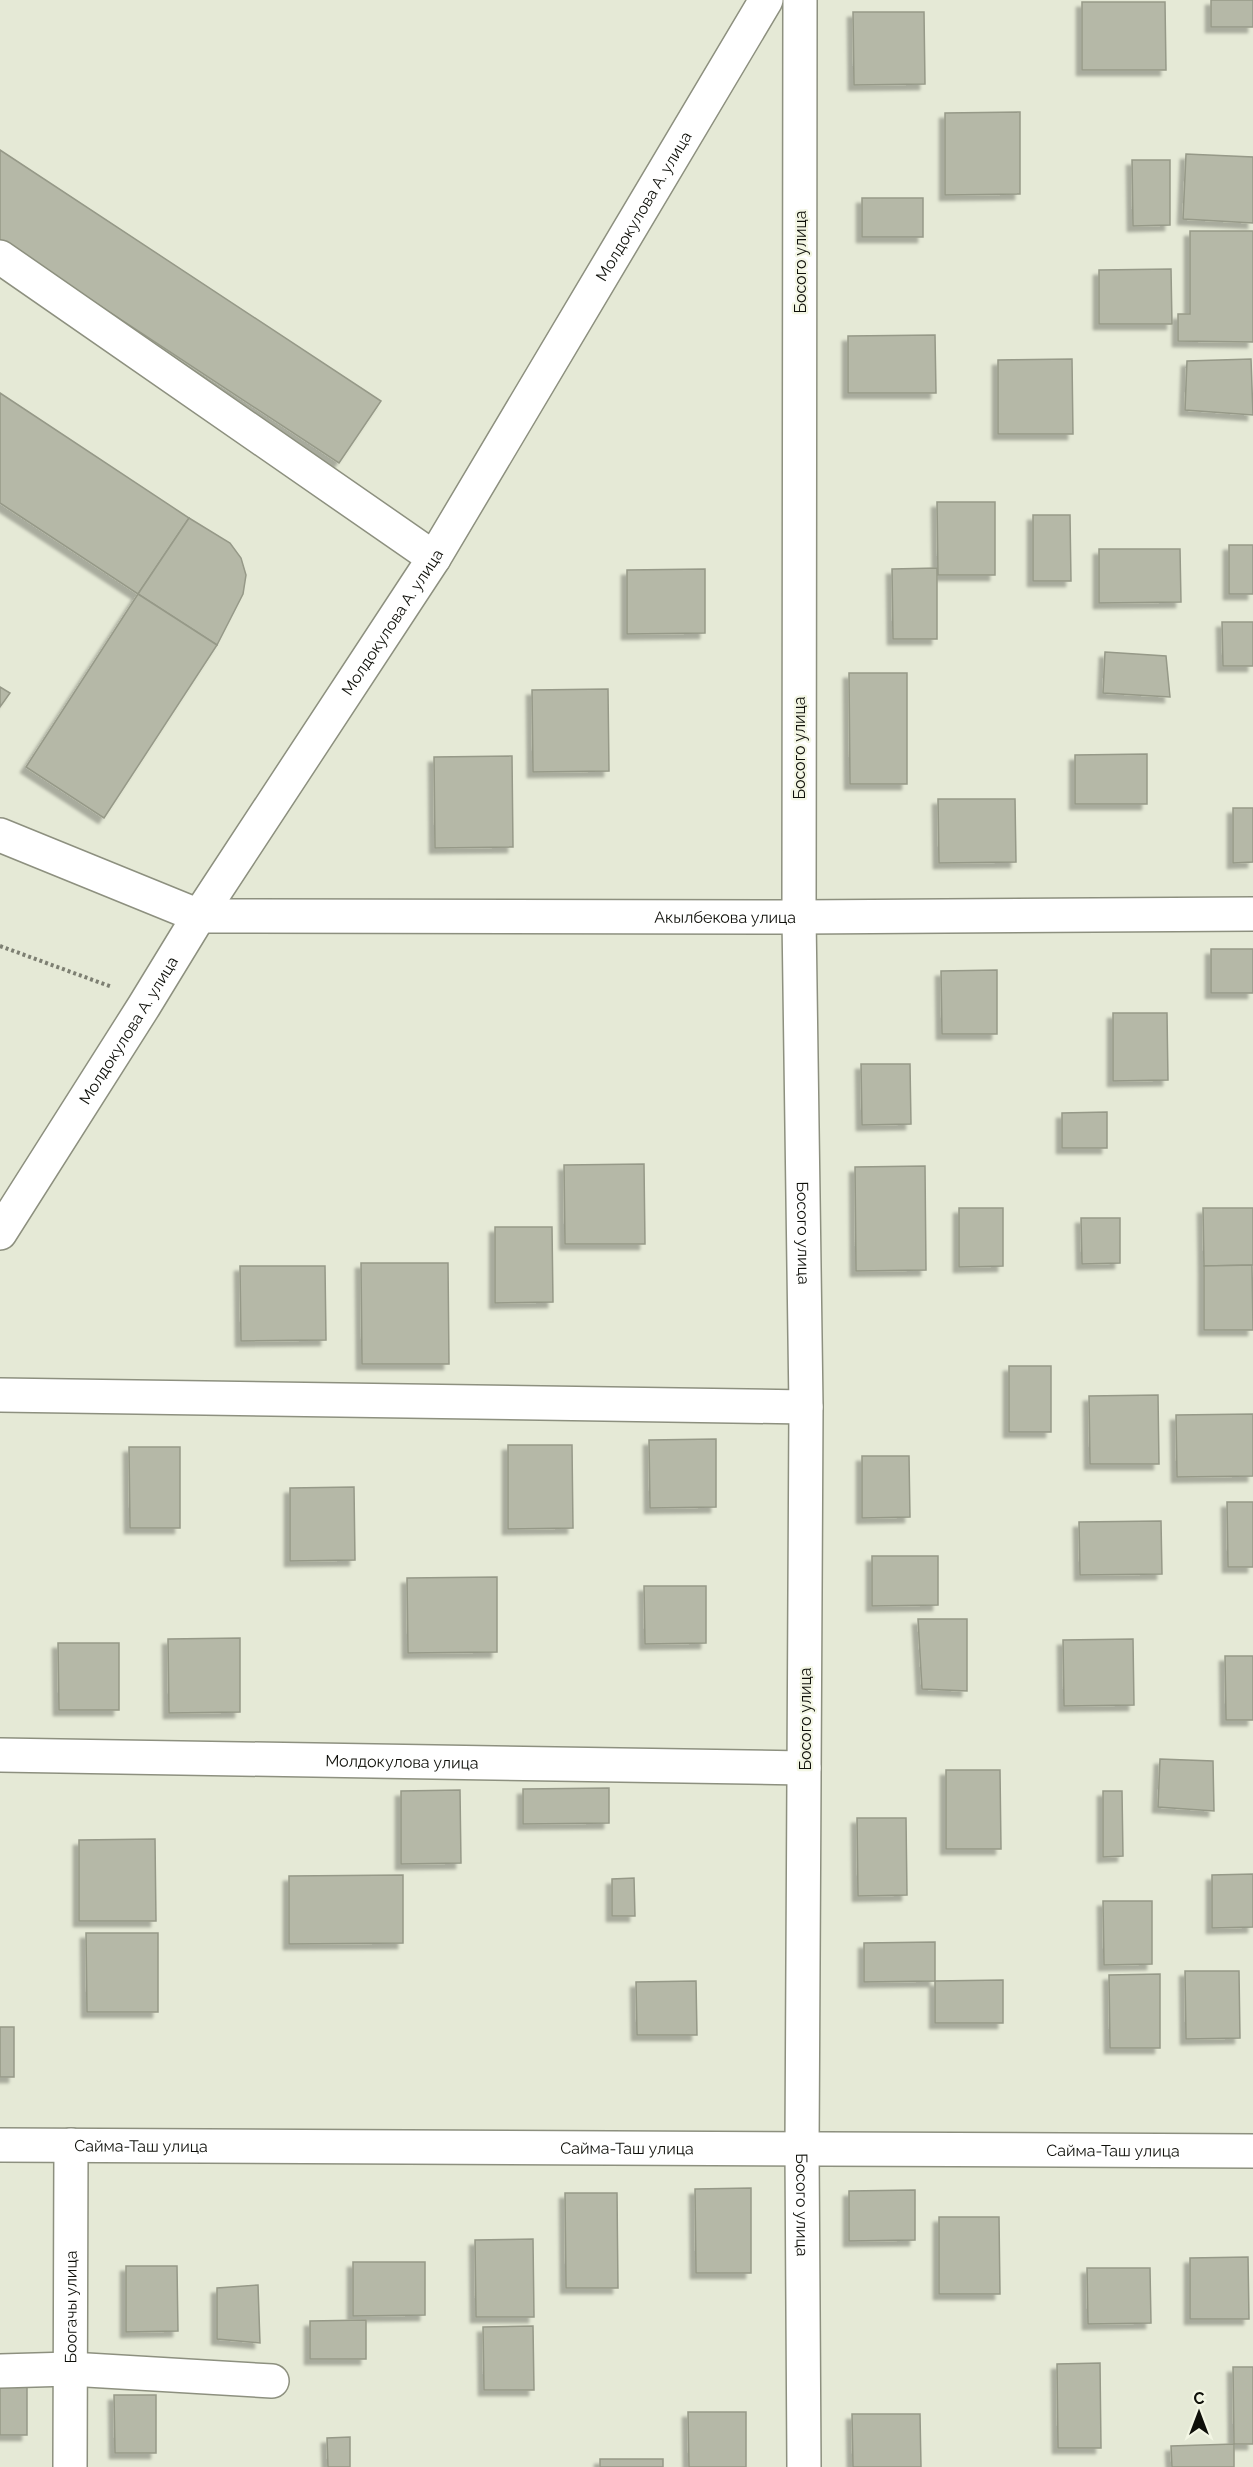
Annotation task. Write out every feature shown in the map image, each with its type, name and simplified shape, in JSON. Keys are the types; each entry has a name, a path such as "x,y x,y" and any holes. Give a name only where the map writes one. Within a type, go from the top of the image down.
{"street":[{"name":"Молдокулова А. улица","path":"0,1233 199,916 434,558 766,0"},
{"name":"Босого улица","path":"800,0 799,917 806,1407 802,2149 804,2467"},
{"path":"0,257 434,558"},
{"path":"0,835 199,916"},
{"name":"Акылбекова улица","path":"199,916 799,917 1253,914"},
{"path":"0,1395 806,1407"},
{"name":"Молдокулова улица","path":"0,1755 804,1768"},
{"name":"Сайма-Таш улица","path":"0,2145 1253,2151"},
{"name":"Боогачы улица","path":"70,2467 71,2145"},
{"path":"0,2371 70,2369 272,2381"}],"path":[{"path":"0,946 116,988"}],"building":[{"path":"1211,0 1253,0 1253,27 1211,27"},
{"path":"1082,2 1165,2 1166,70 1082,70"},
{"path":"853,12 924,12 925,84 854,85"},
{"path":"1020,112 1020,194 945,195 945,113"},
{"path":"0,150 381,401 339,463 0,240"},
{"path":"1186,154 1253,157 1253,223 1183,219"},
{"path":"1132,160 1170,160 1170,225 1133,226"},
{"path":"862,198 923,198 923,237 862,237"},
{"path":"1190,231 1253,231 1253,342 1178,341 1178,314 1190,314"},
{"path":"1171,269 1172,324 1099,324 1099,270"},
{"path":"935,335 936,393 848,393 848,336"},
{"path":"1072,359 1073,434 998,434 998,360"},
{"path":"1251,359 1253,415 1185,410 1187,361"},
{"path":"0,393 189,518 138,594 0,503"},
{"path":"937,502 995,502 995,575 938,575"},
{"path":"1033,515 1070,515 1071,581 1033,581"},
{"path":"189,518 230,543 241,558 246,575 243,594 217,645 138,594"},
{"path":"1229,545 1253,545 1253,594 1229,594"},
{"path":"1099,549 1180,549 1181,602 1099,603"},
{"path":"937,568 937,639 893,639 892,569"},
{"path":"705,569 705,633 627,634 627,570"},
{"path":"138,594 217,645 104,818 26,767"},
{"path":"1222,622 1253,622 1253,666 1223,666"},
{"path":"1105,652 1166,656 1170,697 1103,693"},
{"path":"849,673 907,673 907,784 850,784"},
{"path":"0,687 10,693 0,707"},
{"path":"608,689 609,771 533,772 532,690"},
{"path":"1147,754 1147,804 1075,804 1075,755"},
{"path":"512,756 513,847 435,848 434,757"},
{"path":"938,799 1015,799 1016,862 939,863"},
{"path":"1233,808 1253,808 1253,862 1233,863"},
{"path":"1211,949 1253,949 1253,993 1211,993"},
{"path":"997,970 997,1034 942,1034 941,971"},
{"path":"1113,1013 1167,1013 1168,1080 1113,1081"},
{"path":"861,1064 910,1064 911,1124 862,1125"},
{"path":"1107,1112 1107,1148 1062,1148 1062,1113"},
{"path":"644,1164 645,1244 565,1244 564,1165"},
{"path":"925,1166 926,1270 856,1271 855,1167"},
{"path":"959,1208 1003,1208 1003,1266 959,1267"},
{"path":"1203,1208 1253,1208 1253,1265 1204,1266"},
{"path":"1081,1218 1120,1218 1120,1263 1082,1264"},
{"path":"495,1227 552,1227 553,1302 495,1303"},
{"path":"361,1263 448,1263 449,1364 362,1364"},
{"path":"1252,1265 1253,1330 1204,1330 1204,1266"},
{"path":"240,1266 325,1266 326,1340 241,1341"},
{"path":"1009,1366 1051,1366 1051,1432 1009,1432"},
{"path":"1158,1395 1159,1464 1090,1464 1089,1396"},
{"path":"1253,1414 1253,1476 1177,1477 1176,1415"},
{"path":"716,1439 716,1507 650,1508 649,1440"},
{"path":"508,1445 572,1445 573,1528 508,1529"},
{"path":"129,1447 180,1447 180,1528 130,1528"},
{"path":"862,1456 909,1456 910,1517 862,1518"},
{"path":"354,1487 355,1560 290,1561 290,1488"},
{"path":"1227,1502 1253,1502 1253,1567 1228,1567"},
{"path":"1161,1521 1162,1574 1080,1575 1079,1522"},
{"path":"872,1556 938,1556 938,1605 872,1606"},
{"path":"497,1577 497,1652 408,1653 407,1578"},
{"path":"644,1586 706,1586 706,1643 645,1644"},
{"path":"918,1619 967,1619 967,1691 922,1689"},
{"path":"240,1638 240,1712 169,1713 168,1639"},
{"path":"1133,1639 1134,1705 1064,1706 1063,1640"},
{"path":"58,1643 119,1643 119,1710 59,1710"},
{"path":"1225,1656 1253,1656 1253,1720 1226,1720"},
{"path":"1160,1759 1213,1761 1214,1811 1158,1807"},
{"path":"946,1770 1000,1770 1001,1849 946,1849"},
{"path":"609,1788 609,1823 523,1824 523,1789"},
{"path":"460,1790 461,1863 401,1864 401,1791"},
{"path":"1103,1791 1122,1791 1123,1856 1103,1857"},
{"path":"857,1818 906,1818 907,1895 858,1896"},
{"path":"155,1839 156,1921 79,1921 79,1840"},
{"path":"1253,1874 1253,1927 1212,1928 1212,1875"},
{"path":"403,1875 403,1943 289,1944 289,1876"},
{"path":"634,1878 635,1916 612,1916 612,1879"},
{"path":"1103,1901 1152,1901 1152,1964 1104,1965"},
{"path":"86,1933 158,1933 158,2012 87,2012"},
{"path":"935,1942 935,1981 864,1982 864,1943"},
{"path":"1185,1971 1239,1971 1240,2038 1186,2039"},
{"path":"1160,1974 1160,2048 1110,2048 1109,1975"},
{"path":"1003,1980 1003,2023 935,2023 935,1981"},
{"path":"696,1981 697,2035 637,2035 636,1982"},
{"path":"0,2027 14,2027 14,2077 0,2077"},
{"path":"751,2188 751,2273 696,2273 695,2189"},
{"path":"915,2190 915,2240 849,2241 849,2191"},
{"path":"565,2193 617,2193 618,2288 566,2288"},
{"path":"939,2217 999,2217 1000,2294 939,2294"},
{"path":"533,2239 534,2317 476,2317 475,2240"},
{"path":"1248,2257 1249,2319 1190,2319 1190,2258"},
{"path":"353,2262 425,2262 425,2315 353,2316"},
{"path":"126,2266 177,2266 178,2331 126,2332"},
{"path":"1087,2268 1150,2268 1151,2323 1088,2324"},
{"path":"258,2285 260,2343 217,2339 217,2288"},
{"path":"366,2320 366,2359 310,2359 310,2321"},
{"path":"533,2326 534,2390 484,2390 483,2327"},
{"path":"1100,2363 1101,2448 1058,2448 1057,2364"},
{"path":"1233,2367 1253,2367 1253,2444 1234,2444"},
{"path":"0,2377 27,2377 27,2435 0,2435"},
{"path":"114,2395 156,2395 156,2453 115,2453"},
{"path":"688,2412 746,2412 746,2467 689,2467"},
{"path":"852,2414 920,2414 921,2467 853,2467"},
{"path":"350,2437 350,2467 328,2467 327,2438"},
{"path":"1234,2444 1234,2467 1172,2467 1171,2446"},
{"path":"600,2459 663,2459 663,2467 600,2467"}]}
